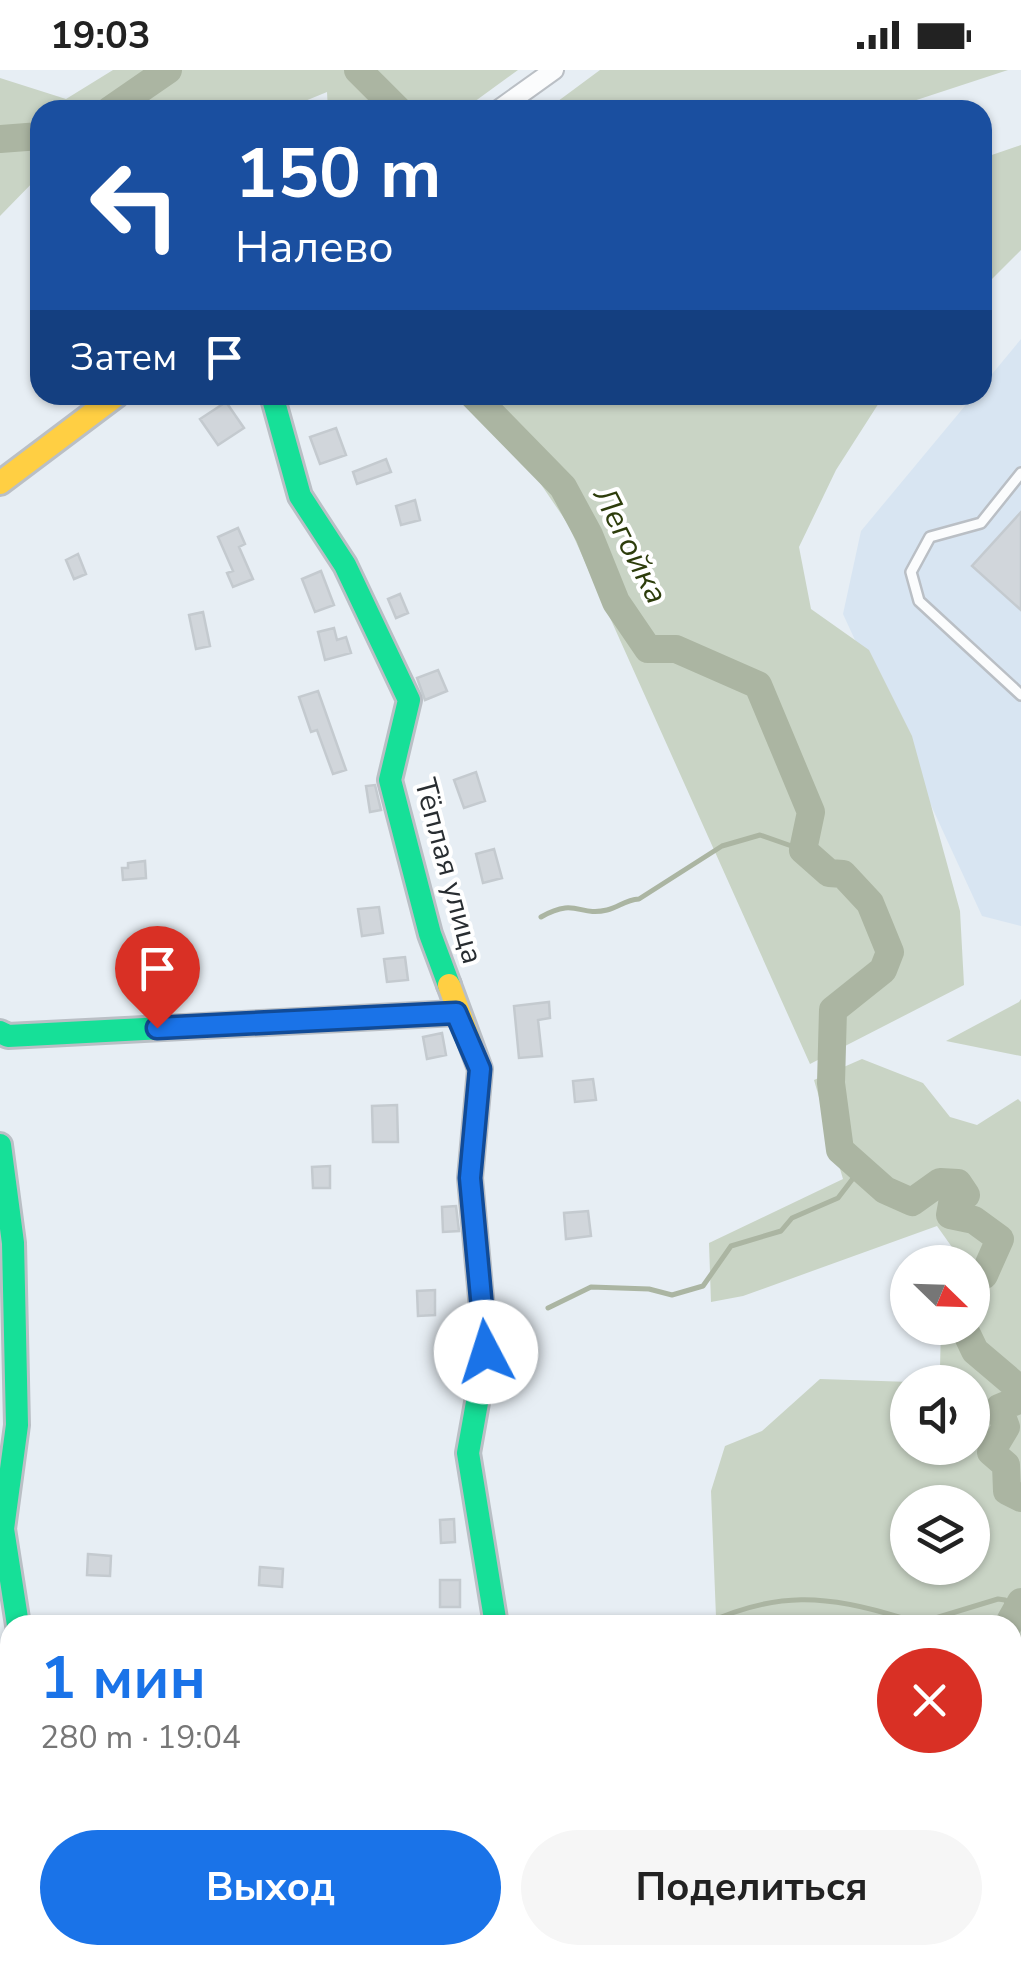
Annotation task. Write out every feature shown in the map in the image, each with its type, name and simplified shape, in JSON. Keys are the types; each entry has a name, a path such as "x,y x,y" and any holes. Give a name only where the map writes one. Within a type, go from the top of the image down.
{"street":[{"path":"512,100 554,70"},
{"path":"0,483 104,405"},
{"name":"Тёплая улица","path":"272,405 300,496 345,565 409,700 390,780 430,934 456,1013 480,1069 470,1178 486,1352 468,1453 494,1615"},
{"path":"0,1032 8,1036 456,1013"},
{"path":"0,1144 12,1243 17,1425 2,1530 16,1615"}],"lane":[{"path":"1021,473 981,523 930,538 911,572 919,601 1021,696"}],"shaded area":[{"path":"1021,339 1021,926 982,916 843,614 861,531 966,405 992,405 992,374"}],"green space":[{"path":"113,70 518,70 477,100 327,100 327,92 307,100 30,100 30,185 0,216 0,78 66,99"},
{"path":"600,70 1008,70 916,100 560,100"},
{"path":"1021,145 1021,250 992,279 992,155"},
{"path":"487,405 878,405 836,470 799,547 811,609 869,650 912,736 960,911 964,985 810,1064 568,524"},
{"path":"1021,999 1021,1056 946,1041 1019,1002"},
{"path":"862,1059 923,1083 950,1117 977,1125 1018,1099 1021,1102 1021,1615 716,1615 711,1491 725,1446 762,1431 820,1379 890,1381 890,1465 990,1465 990,1365 940,1365 941,1345 990,1345 990,1245 950,1245 937,1226 743,1296 711,1302 709,1243 843,1179 814,1080"}],"building":[{"path":"228,405 244,428 218,445 200,419"},
{"path":"336,428 346,455 320,464 310,437"},
{"path":"386,459 391,472 357,484 353,472"},
{"path":"415,500 420,520 401,525 396,506"},
{"path":"1021,512 1021,610 972,566"},
{"path":"238,528 245,544 239,547 253,579 233,587 227,573 233,571 218,537"},
{"path":"78,554 86,574 74,579 66,560"},
{"path":"321,571 334,605 315,612 302,579"},
{"path":"400,594 408,613 396,618 388,599"},
{"path":"203,612 210,646 196,649 189,615"},
{"path":"334,628 337,640 346,637 351,653 325,660 318,632"},
{"path":"438,670 447,691 425,700 417,678"},
{"path":"318,691 346,770 333,774 317,730 311,732 299,697"},
{"path":"476,772 485,801 464,808 454,780"},
{"path":"375,785 381,810 370,812 366,786"},
{"path":"494,849 502,878 483,883 476,854"},
{"path":"145,861 146,878 123,880 122,868 128,868 128,863"},
{"path":"379,907 383,933 362,936 358,909"},
{"path":"405,957 408,980 387,982 384,959"},
{"path":"549,1002 550,1018 538,1020 542,1056 519,1058 514,1006"},
{"path":"442,1033 446,1055 427,1059 423,1037"},
{"path":"593,1079 596,1100 575,1102 573,1081"},
{"path":"397,1105 398,1142 373,1142 372,1106"},
{"path":"330,1166 330,1188 313,1188 312,1167"},
{"path":"456,1206 459,1231 443,1232 442,1207"},
{"path":"588,1211 591,1236 566,1239 564,1213"},
{"path":"435,1290 435,1315 418,1316 417,1291"},
{"path":"454,1519 455,1542 441,1543 440,1520"},
{"path":"88,1554 111,1556 110,1576 87,1575"},
{"path":"260,1567 283,1569 282,1587 259,1585"},
{"path":"440,1580 460,1580 460,1607 440,1607"}],"waterway":[{"name":"Легойка","path":"124,100 168,70"},
{"name":"Легойка","path":"358,70 388,100"},
{"name":"Легойка","path":"0,139 30,137"},
{"name":"Легойка","path":"483,405 563,487 589,535 616,602 648,649 676,649 758,685 811,812 803,850 829,873 843,874 870,903 890,952 883,970 833,1010 831,1083 840,1150 885,1190 912,1202 940,1182 958,1183 966,1195 952,1204 950,1215 974,1220 1000,1239 990,1262"},
{"path":"541,917 562,908 607,910 639,899 722,846 760,835 803,850"},
{"path":"548,1308 591,1287 649,1289 672,1295 703,1286 731,1246 781,1231 792,1218 838,1198 861,1168"},
{"name":"Легойка","path":"972,1345 1021,1390"},
{"name":"Легойка","path":"1021,1399 999,1408 1006,1427 991,1452 1006,1465 1007,1491 1021,1498"},
{"path":"945,1615 998,1599 1005,1600 1014,1614"},
{"path":"727,1615 754,1606 801,1600 849,1604 892,1615"},
{"name":"Легойка","path":"1014,1615 1021,1602"}],"traffic: fast":[{"path":"275,405 300,496 345,565 409,700 390,780 430,934 449,985"},
{"path":"0,1032 8,1036 456,1013"},
{"path":"0,1145 13,1243 17,1425 3,1529 16,1615"},
{"path":"482,1309 486,1352 468,1453 494,1615"}],"traffic: slow":[{"path":"0,483 104,405"},
{"path":"449,985 480,1069 470,1178 482,1309"}],"route":[{"path":"157,1028 456,1013 480,1069 470,1178 486,1352"}]}
